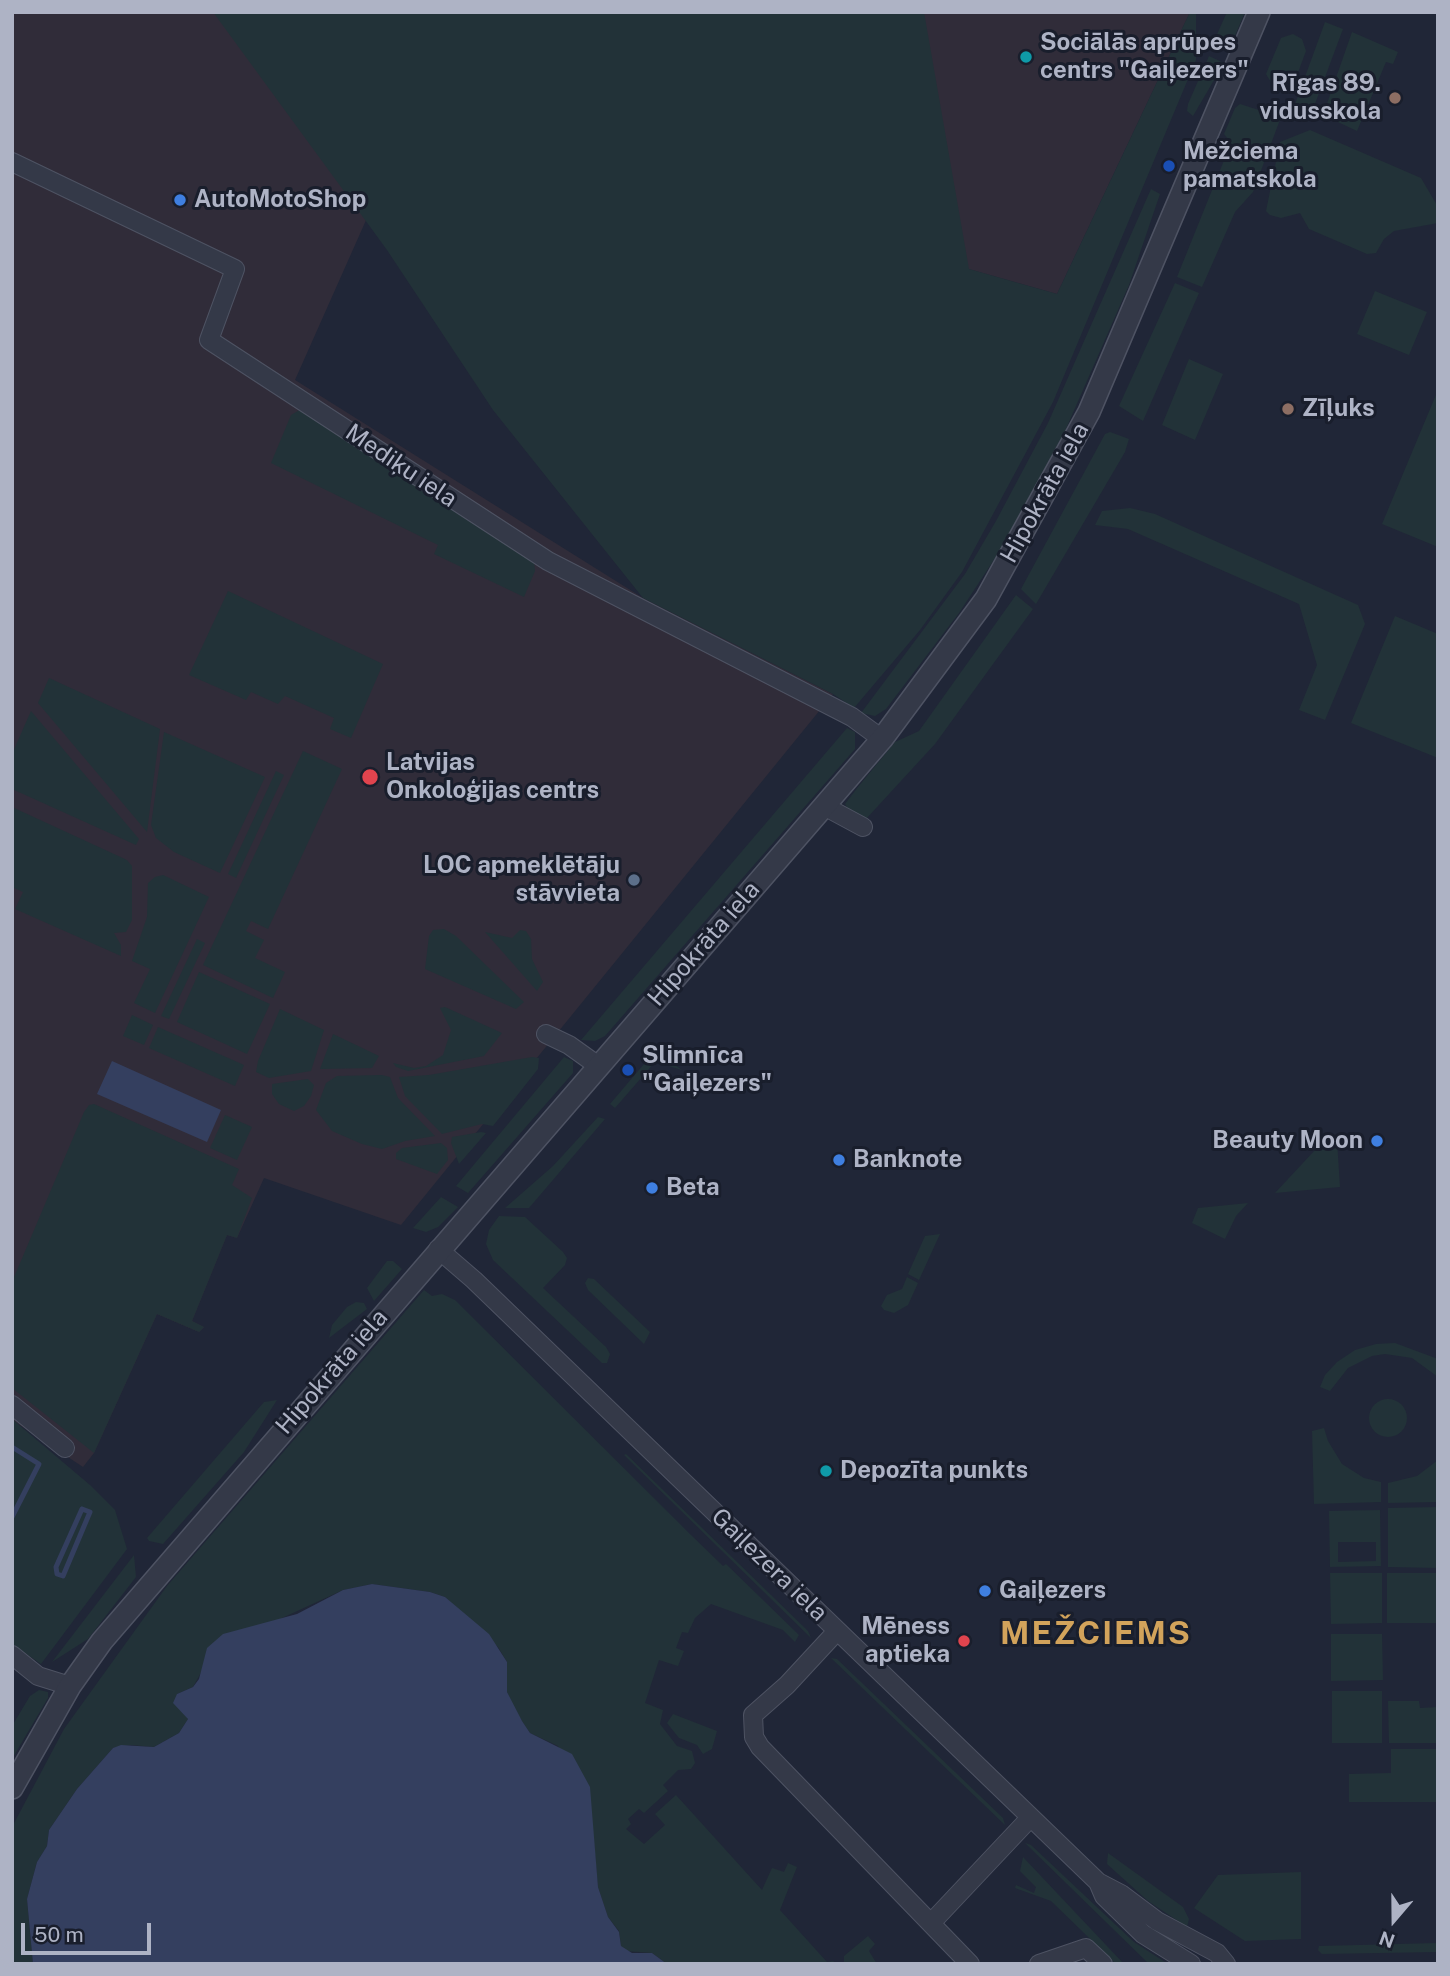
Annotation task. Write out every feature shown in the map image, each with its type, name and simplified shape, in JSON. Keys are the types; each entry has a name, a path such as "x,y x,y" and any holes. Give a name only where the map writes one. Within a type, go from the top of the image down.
{"street":[{"name":"Hipokrāta iela","path":"12,1788 70,1686 150,1583 881,739 986,599 1089,412 1259,12"},
{"name":"Mediķu iela","path":"12,162 235,269 209,340 548,561 852,717 881,739"},
{"path":"824,806 863,827"},
{"path":"546,1034 569,1045 597,1065"},
{"name":"Gaiļezera iela","path":"438,1250 474,1280 1098,1882 1121,1894 1157,1921 1217,1953 1226,1964"},
{"path":"12,1405 65,1448"},
{"path":"837,1631 787,1685 753,1715 754,1737 760,1748 970,1964"},
{"path":"12,1655 38,1676 70,1686"},
{"path":"932,1922 1030,1818"},
{"name":"Gaiļezera iela","path":"1098,1882 1104,1896 1143,1934 1191,1964"},
{"path":"1039,1964 1086,1948 1103,1964"}],"shaded area":[{"path":"12,12 224,12 375,200 295,380 643,598 833,694 401,1225 264,1178 237,1238 227,1235 192,1321 204,1327 199,1332 157,1314 94,1453 83,1467 12,1420"},
{"path":"213,12 924,12 969,269 1057,294 1190,12 1196,12 1196,60 1053,402 962,572 920,630 854,708 833,694 643,598 493,410 387,250"},
{"path":"908,12 1190,12 1057,294 926,257"},
{"path":"1227,12 1245,12 1229,50 1214,41"},
{"path":"1325,22 1343,29 1312,112 1306,113 1294,107"},
{"path":"1352,32 1398,52 1393,64 1386,62 1357,131 1323,115"},
{"path":"1293,34 1302,39 1306,51 1293,86 1282,89 1272,84 1266,74 1281,38"},
{"path":"1209,56 1224,63 1193,116 1187,111 1188,104"},
{"path":"1240,104 1281,117 1253,192 1235,212 1202,287 1177,277 1231,143 1224,134 1235,108"},
{"path":"1310,130 1421,178 1438,207 1438,223 1394,231 1384,239 1376,253 1367,254 1309,229 1300,213 1281,218 1270,215 1266,211 1280,142"},
{"path":"1151,189 1160,194 1129,285 1065,431 1001,549 959,613 886,709 875,716 861,713 965,574 996,521 1048,423"},
{"path":"1175,283 1199,293 1143,421 1119,406"},
{"path":"1375,291 1427,312 1409,355 1357,334"},
{"path":"1189,359 1223,374 1195,440 1162,425"},
{"path":"1438,390 1438,547 1382,524"},
{"path":"303,408 534,561 535,571 524,597 434,554 438,545 271,463 291,415"},
{"path":"1110,432 1129,439 1125,452 1036,604 1021,589 1105,434"},
{"path":"1130,508 1155,514 1358,605 1365,624 1325,720 1299,710 1317,665 1299,604 1128,529 1095,525 1102,511"},
{"path":"228,591 383,664 351,738 330,729 334,718 285,696 278,704 251,692 246,700 189,675"},
{"path":"1016,595 1033,609 935,744 866,819 849,811 845,804 858,787 895,742 919,731"},
{"path":"1395,616 1438,634 1438,758 1351,723"},
{"path":"49,678 160,729 147,832 38,703"},
{"path":"31,711 139,839 136,845 12,789 12,754"},
{"path":"847,728 855,732 855,749 605,1036 595,1041 581,1040"},
{"path":"164,732 265,777 220,873 174,852 156,838 151,825"},
{"path":"303,751 342,769 268,929 251,921 246,931 264,940 255,958 285,972 273,998 203,965"},
{"path":"276,771 284,775 236,878 228,874"},
{"path":"12,807 127,860 132,866 132,920 126,932 114,933 121,945 121,956 15,909 23,892 12,887"},
{"path":"163,875 209,897 155,1013 134,1003 150,969 132,961 147,917 148,883"},
{"path":"444,929 456,936 524,1002 516,1009 425,969 429,936 433,930"},
{"path":"520,930 526,931 531,939 532,959 543,982 537,991 485,932 512,938"},
{"path":"197,939 205,943 169,1019 161,1016"},
{"path":"199,972 270,1004 247,1054 177,1022"},
{"path":"445,1007 502,1033 484,1056 408,1071 396,1067 393,1063 414,1068 426,1066 443,1055 451,1030 440,1008"},
{"path":"280,1009 324,1030 311,1071 269,1078 256,1072"},
{"path":"132,1015 153,1025 144,1045 123,1036"},
{"path":"158,1027 244,1065 235,1086 149,1048"},
{"path":"333,1034 379,1056 372,1068 320,1069"},
{"path":"655,1051 682,1070 655,1062 615,1108 610,1104"},
{"path":"564,1057 573,1061 573,1073 468,1193 456,1186"},
{"path":"539,1058 538,1069 493,1126 482,1124 442,1134 405,1096 399,1077 429,1075"},
{"path":"337,1076 390,1077 398,1098 435,1136 405,1141 382,1149 332,1131 316,1110 326,1083"},
{"path":"308,1079 314,1085 311,1096 304,1106 294,1111 279,1104 272,1094 272,1084"},
{"path":"94,1104 239,1169 232,1185 252,1198 237,1238 227,1235 192,1321 204,1327 199,1332 157,1314 94,1453 12,1388 12,1282 84,1112 89,1105"},
{"path":"225,1115 252,1127 237,1160 210,1148"},
{"path":"598,1117 605,1119 529,1208 505,1208 553,1166"},
{"path":"486,1133 459,1164 451,1143 452,1137"},
{"path":"1329,1135 1337,1140 1340,1187 1275,1193"},
{"path":"441,1143 447,1148 448,1160 437,1174 396,1159 396,1153 402,1148"},
{"path":"441,1197 458,1207 438,1227 426,1232 413,1228"},
{"path":"1248,1203 1236,1216 1225,1239 1192,1223 1198,1208"},
{"path":"499,1216 525,1217 563,1252 567,1258 565,1265 543,1288 606,1347 610,1354 607,1363 602,1363 493,1260 486,1244 489,1230"},
{"path":"940,1234 919,1280 908,1274 925,1236"},
{"path":"387,1261 393,1261 402,1269 374,1301 367,1288"},
{"path":"907,1277 918,1283 908,1305 894,1313 884,1310 881,1306 887,1295 902,1289"},
{"path":"588,1278 594,1279 650,1332 644,1344 588,1290 585,1283"},
{"path":"424,1290 432,1296 442,1294 455,1300 690,1534 723,1566 726,1564 799,1635 795,1642 783,1630 711,1604 695,1618 688,1633 682,1632 676,1648 684,1651 678,1666 659,1660 645,1703 663,1710 660,1724 677,1746 692,1751 695,1763 691,1769 678,1770 663,1785 668,1791 644,1813 639,1809 628,1819 631,1824 626,1829 644,1844 665,1825 655,1814 676,1795 762,1890 772,1868 784,1872 788,1863 797,1867 780,1910 827,1962 833,1961 836,1964 667,1964 652,1953 625,1951 621,1946 619,1931 608,1917 598,1887 594,1845 558,1746 530,1733 513,1708 507,1692 507,1662 498,1647 445,1597 430,1592 372,1584 343,1590 282,1618 204,1667 193,1687 177,1694 188,1719 179,1733 154,1747 131,1745 113,1748 77,1789 49,1830 47,1846 37,1862 27,1899 33,1964 12,1964 12,1827 64,1729 167,1586"},
{"path":"356,1302 364,1303 367,1309 329,1338 332,1325 347,1307"},
{"path":"1395,1343 1438,1359 1438,1377 1412,1358 1385,1354 1372,1356 1348,1368 1330,1391 1320,1387 1325,1375 1337,1362 1355,1350 1376,1344"},
{"path":"1388,1399 1402,1404 1407,1418 1402,1432 1388,1437 1374,1432 1369,1418 1374,1404"},
{"path":"277,1400 244,1452 163,1544 149,1541 147,1538 264,1402"},
{"path":"12,1419 90,1485 115,1510 127,1549 41,1664 12,1644"},
{"path":"1324,1428 1328,1441 1342,1464 1364,1478 1381,1482 1381,1502 1314,1504 1312,1431"},
{"path":"626,1454 808,1631 811,1638 624,1455"},
{"path":"1438,1460 1438,1502 1388,1503 1388,1483 1417,1476"},
{"path":"1438,1507 1438,1568 1388,1567 1388,1508"},
{"path":"1380,1510 1381,1566 1330,1567 1329,1511","holes":["1338,1542 1376,1542 1376,1561 1338,1562"]},
{"path":"134,1555 136,1577 88,1639 52,1662"},
{"path":"1330,1573 1382,1573 1382,1623 1331,1624"},
{"path":"1387,1573 1438,1573 1438,1623 1387,1623"},
{"path":"1331,1634 1382,1634 1383,1680 1331,1681"},
{"path":"831,1658 837,1659 1003,1818 1005,1825"},
{"path":"39,1690 48,1692 48,1698 12,1759 12,1726 30,1696"},
{"path":"1332,1691 1382,1691 1382,1743 1332,1743"},
{"path":"1388,1701 1419,1701 1420,1708 1438,1707 1438,1743 1389,1743"},
{"path":"673,1714 717,1731 712,1749 703,1754 697,1745 679,1738 667,1723"},
{"path":"1391,1749 1438,1749 1438,1802 1349,1802 1349,1774 1391,1773"},
{"path":"1025,1843 1031,1845 1134,1942 1168,1964 1149,1964"},
{"path":"1108,1853 1183,1907 1189,1919 1187,1927 1148,1901 1107,1864"},
{"path":"1023,1857 1124,1964 1116,1964 1051,1901 1015,1888 1016,1885 1034,1893 1036,1887 1020,1871"},
{"path":"1301,1872 1301,1939 1245,1941 1194,1908 1218,1875"},
{"path":"868,1936 875,1944 869,1951 877,1964 844,1964 844,1956"},
{"path":"1438,1943 1438,1952 1322,1954 1318,1950 1319,1946"}],"water":[{"path":"112,1061 221,1110 207,1142 97,1094"},
{"path":"372,1584 430,1592 445,1597 489,1634 507,1662 507,1692 522,1721 530,1733 572,1754 590,1787 598,1887 608,1917 619,1932 621,1946 632,1953 652,1953 667,1964 33,1964 27,1899 37,1862 47,1846 49,1830 77,1789 113,1748 121,1745 154,1747 179,1733 188,1719 173,1703 177,1694 193,1687 199,1679 207,1648 223,1634 297,1614 343,1590"}],"waterway":[{"path":"12,1447 39,1464 12,1517"},
{"path":"82,1509 90,1512 63,1576 57,1574 56,1567 82,1509"}],"place":[{"name":"Sociālās aprūpes centrs \"Gaiļezers\"","path":"1026,57"},
{"name":"Rīgas 89. vidusskola","path":"1395,98"},
{"name":"Mežciema pamatskola","path":"1169,166"},
{"name":"AutoMotoShop","path":"180,200"},
{"name":"Zīļuks","path":"1288,409"},
{"name":"Latvijas Onkoloģijas centrs","path":"370,777"},
{"name":"LOC apmeklētāju stāvvieta","path":"634,880"},
{"name":"Slimnīca \"Gaiļezers\"","path":"628,1070"},
{"name":"Beauty Moon","path":"1377,1141"},
{"name":"Banknote","path":"839,1160"},
{"name":"Beta","path":"652,1188"},
{"name":"Depozīta punkts","path":"826,1471"},
{"name":"Gaiļezers","path":"985,1591"},
{"name":"Mēness aptieka","path":"964,1641"}],"district":[{"name":"MEŽCIEMS","path":"1096,1634"}]}
